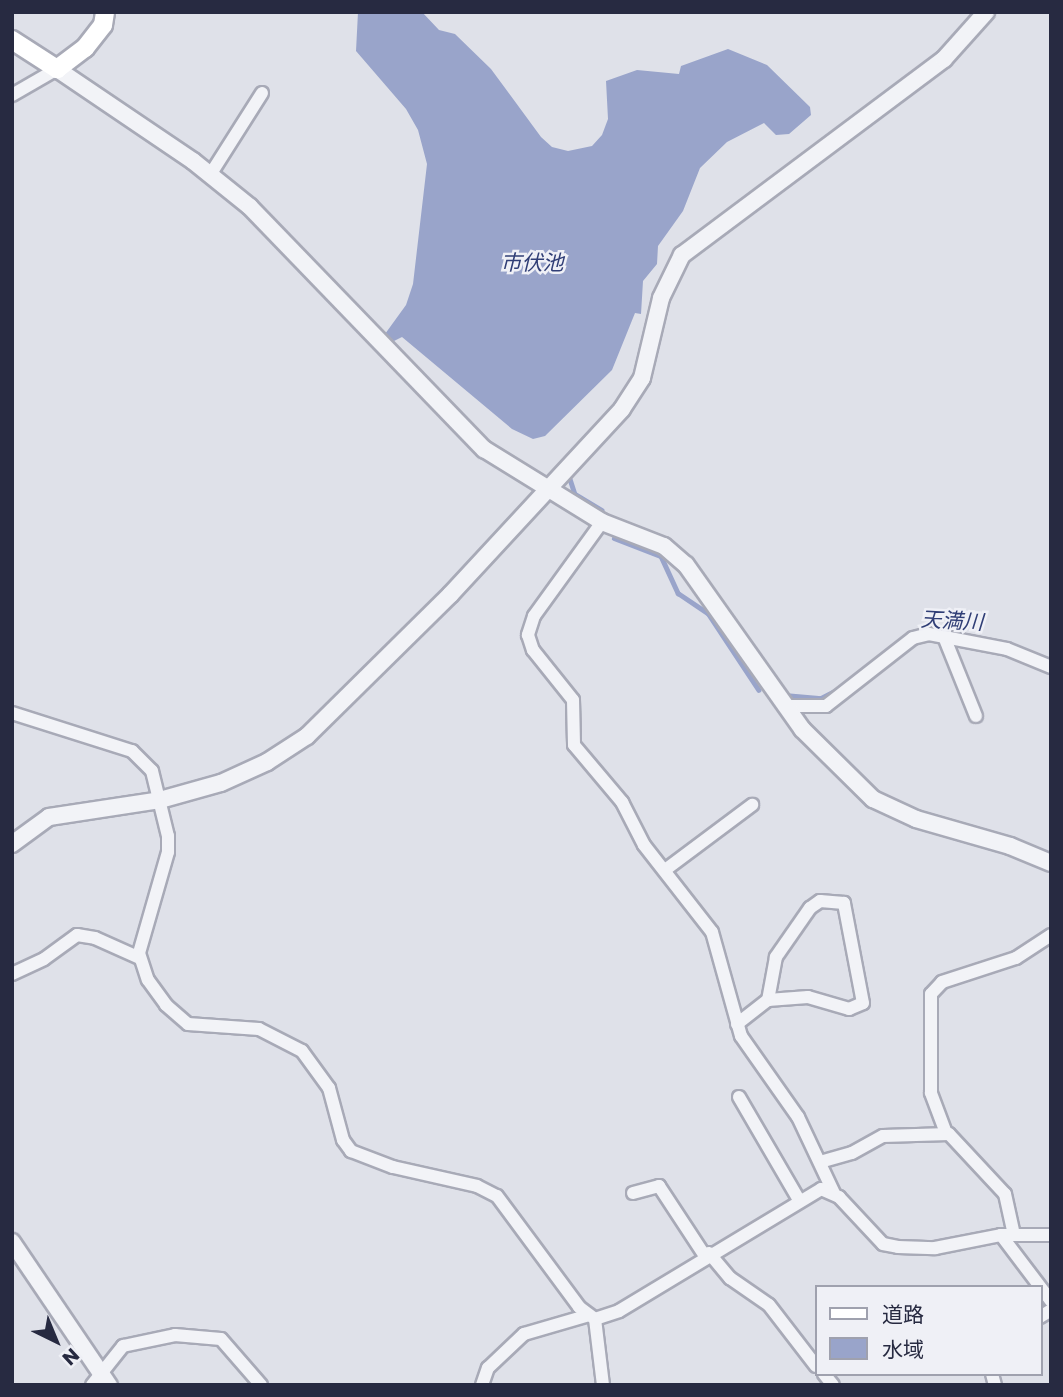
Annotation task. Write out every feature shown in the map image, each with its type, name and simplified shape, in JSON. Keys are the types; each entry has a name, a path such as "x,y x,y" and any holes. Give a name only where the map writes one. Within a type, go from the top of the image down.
{"main road":[{"path":"12,40 57,69 85,48 103,26 105,12"}],"street":[{"path":"12,844 28,828 49,817 160,800 244,774 307,736 450,595 545,488 622,409 642,378 661,298 682,255 944,58 986,12"},
{"path":"12,95 57,69 210,175 294,249 484,449 602,522 664,546 686,565 784,706 827,758 873,799 916,819 1010,846 1051,863"},
{"path":"210,175 262,93"},
{"path":"602,522 534,616 528,635 533,650 573,700 574,745 622,802 644,845 712,932 737,1024 798,1117 834,1193 883,1244 935,1248 1008,1235 1051,1235"},
{"path":"784,706 826,706 914,638 929,634 1007,649 1051,667"},
{"path":"945,639 976,716"},
{"path":"12,713 132,751 152,771 160,800 168,852 140,958 156,993 188,1024 259,1029 302,1051 329,1088 343,1140 356,1155 477,1186 496,1196 592,1317 603,1385"},
{"path":"665,870 752,805"},
{"path":"737,1024 768,1000 808,997 849,1009 863,1003 844,903 820,901 811,905 776,957 768,1000"},
{"path":"12,974 78,935 94,937 140,958"},
{"path":"1041,1285 1008,1235 1005,1194 946,1133 931,1093 928,1022 931,994 942,982 1016,958 1051,935"},
{"path":"739,1097 799,1200"},
{"path":"820,1162 852,1153 883,1136 946,1133"},
{"path":"633,1193 659,1186 707,1255 730,1278 769,1305 814,1363"},
{"path":"481,1385 488,1368 524,1334 620,1311 799,1200 821,1189 834,1193"},
{"path":"12,1242 101,1381 132,1340 176,1335 221,1339 261,1385"}],"water":[{"name":"市伏池","path":"358,12 422,12 439,30 455,34 491,69 541,137 552,147 568,151 592,146 602,135 608,119 606,81 637,70 679,74 681,66 728,49 767,65 810,107 811,115 789,134 776,135 764,123 727,142 700,168 683,211 658,246 657,264 643,281 641,314 635,313 612,370 545,436 533,439 512,429 402,337 394,341 385,334 406,305 413,284 427,164 418,130 406,109 356,51"}],"waterway":[{"name":"天満川","path":"570,479 575,494 602,510"},
{"name":"天満川","path":"614,538 661,556 678,593 708,613 759,690"},
{"name":"天満川","path":"985,639 1010,645"},
{"name":"天満川","path":"784,695 821,698 837,690"}]}
